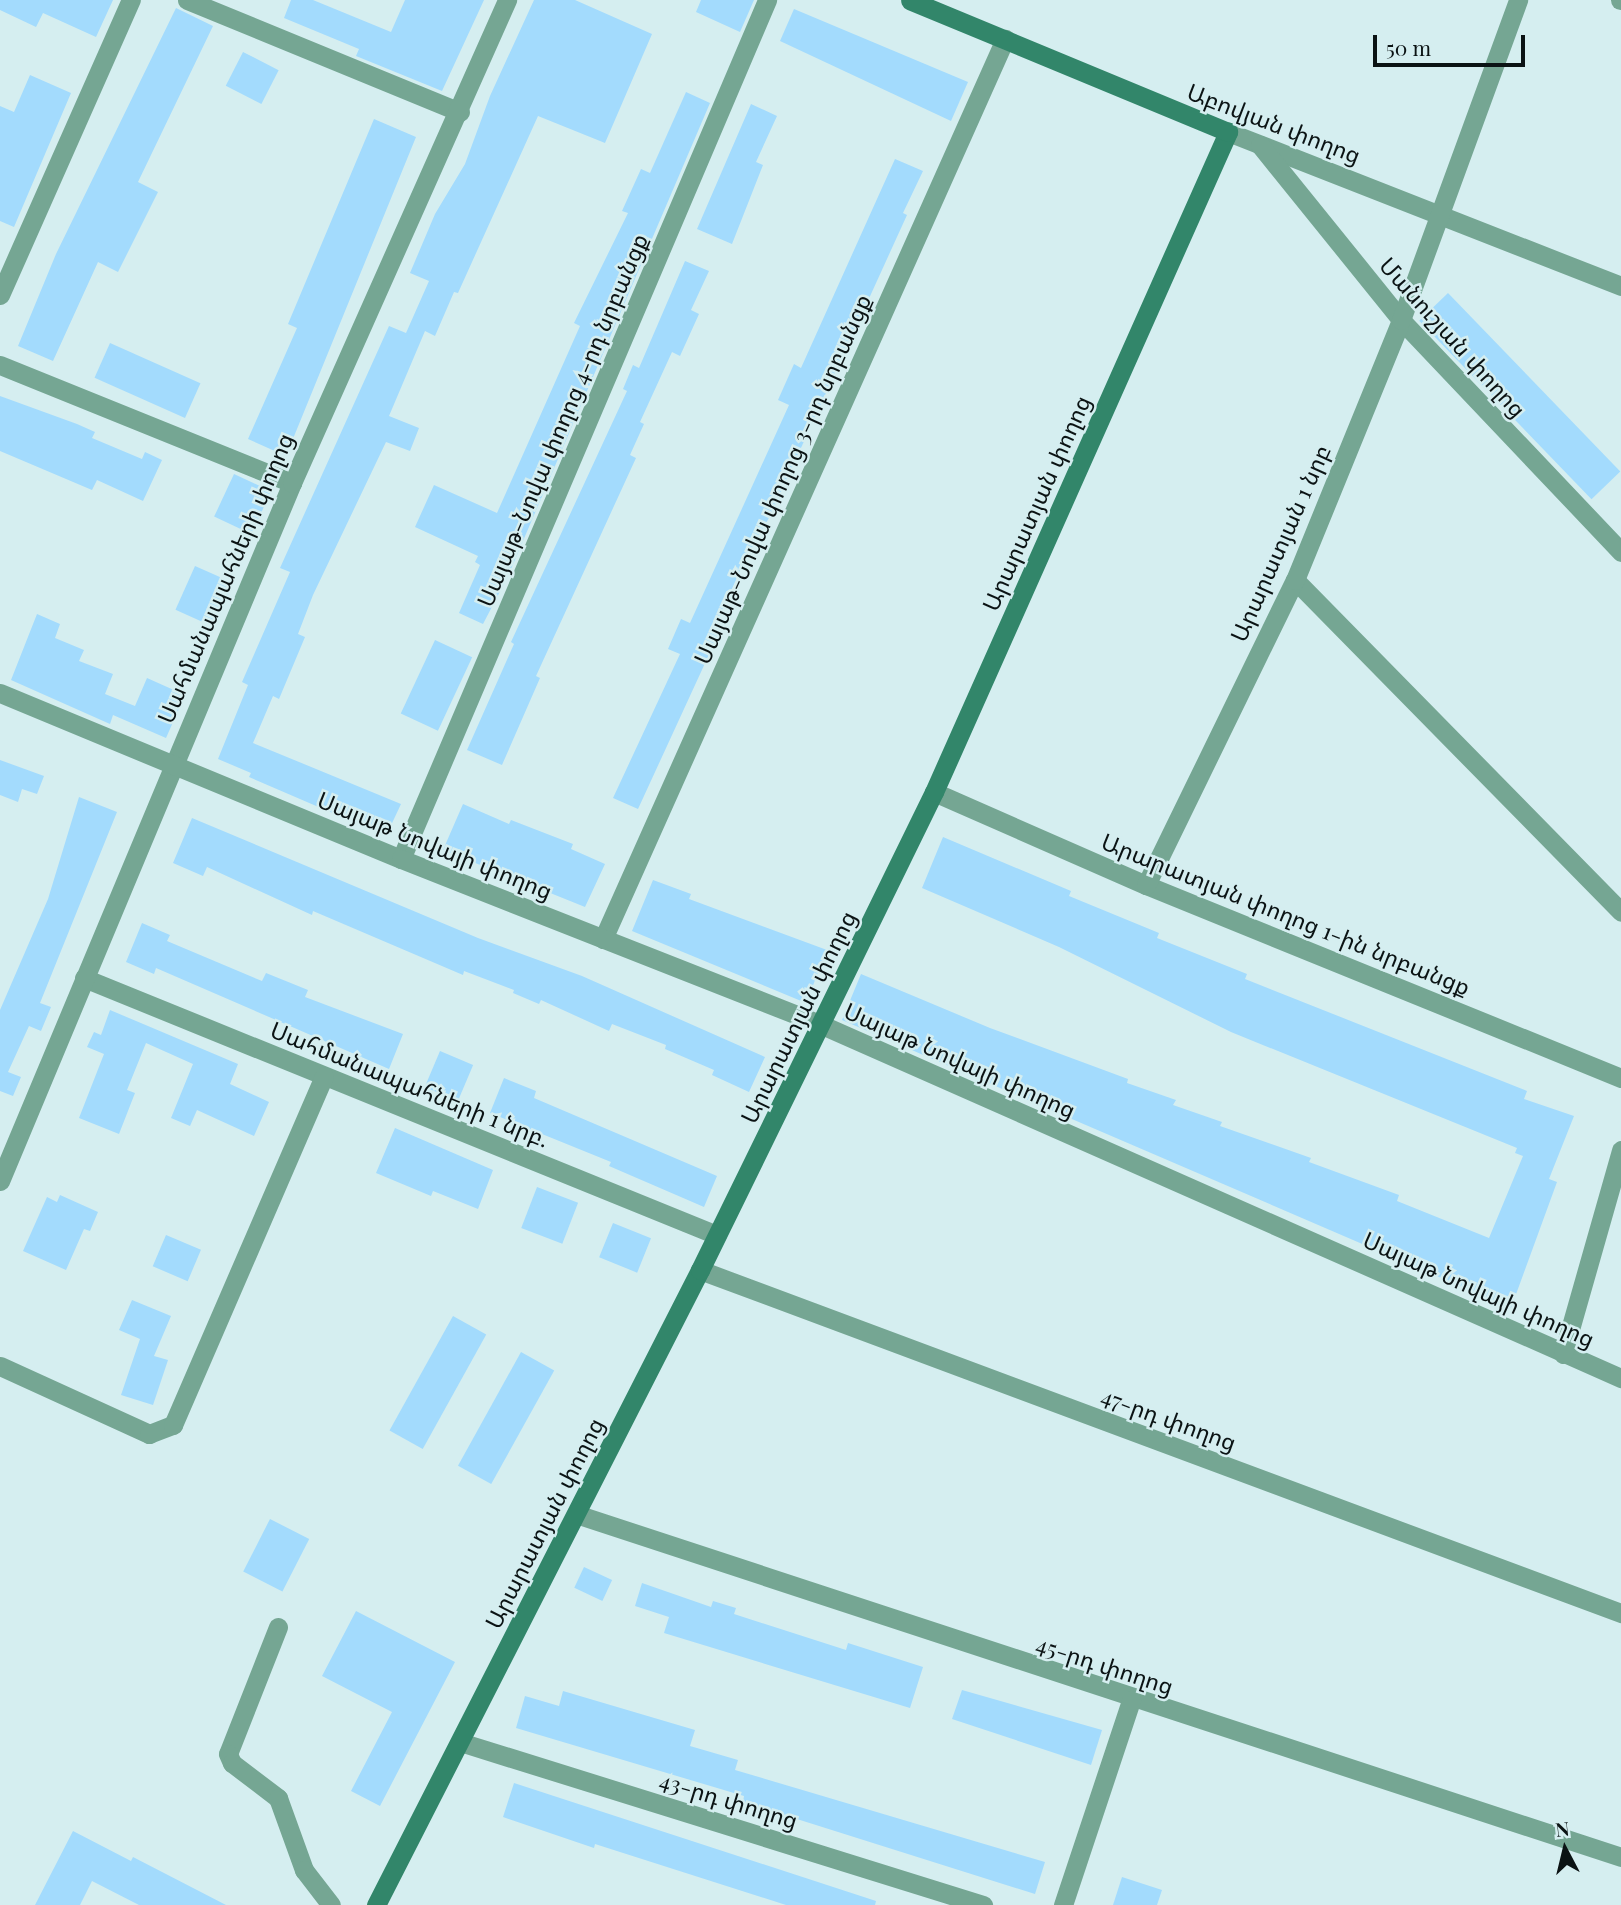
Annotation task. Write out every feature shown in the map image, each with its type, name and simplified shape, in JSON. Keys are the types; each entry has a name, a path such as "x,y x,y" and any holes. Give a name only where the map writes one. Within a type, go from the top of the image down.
{"main road":[{"name":"Աբովյան փողոց","path":"911,0 1227,132"},
{"name":"Արարատյան փողոց","path":"376,1905 700,1270 934,792 1227,132"}],"street":[{"path":"0,295 131,0"},
{"path":"187,0 460,112"},
{"name":"Սահմանապահների փողոց","path":"0,1181 172,764 292,483 460,112 507,0"},
{"name":"Սայաթ-Նովա փողոց 4-րդ նրբանցք","path":"401,859 767,0"},
{"name":"Արարատյան 1 նրբ","path":"1146,884 1295,580 1401,320 1518,0"},
{"name":"Սայաթ-Նովա փողոց 3-րդ նրբանցք","path":"603,939 1005,39"},
{"name":"Աբովյան փողոց","path":"1227,132 1621,286"},
{"name":"Մանուշյան փողոց","path":"1260,145 1401,320 1621,552"},
{"path":"0,365 292,483"},
{"path":"1295,580 1621,912"},
{"name":"Սայաթ Նովայի փողոց","path":"0,693 401,859 822,1025 1621,1378"},
{"name":"Արարատյան փողոց 1-ին նրբանցք","path":"934,792 1146,884 1621,1078"},
{"name":"Սահմանապահների 1 նրբ.","path":"84,978 717,1235"},
{"path":"0,1366 149,1434 173,1426 324,1076"},
{"path":"1563,1354 1621,1150"},
{"name":"47-րդ փողոց","path":"700,1270 1621,1613"},
{"name":"45-րդ փողոց","path":"576,1514 1131,1700 1621,1857"},
{"path":"278,1627 228,1754 232,1763 278,1798 304,1870 331,1905"},
{"path":"1063,1905 1131,1700"},
{"name":"43-րդ փողոց","path":"460,1742 983,1905"}],"building":[{"path":"0,0 113,0 96,37 43,13 36,27 0,10"},
{"path":"291,0 313,0 391,32 405,0 484,0 442,91 356,56 359,49 284,18"},
{"path":"534,0 575,0 652,34 605,143 538,116 458,293 454,292 435,336 425,331 389,416 419,428 410,451 386,442 313,595 298,634 305,637 279,699 273,696 253,743 401,804 386,836 249,777 251,773 218,759 248,685 242,682 290,572 280,568 389,326 406,333 429,281 410,273 435,214 465,164 490,96"},
{"path":"701,0 754,0 740,32 696,12"},
{"path":"176,8 213,26 138,182 158,192 118,272 98,262 53,361 18,346 56,254"},
{"path":"794,9 968,82 951,121 780,41"},
{"path":"243,52 279,70 261,104 226,86"},
{"path":"30,75 71,93 14,227 0,221 0,106 14,112"},
{"path":"686,92 710,103 508,576 483,624 459,613 480,565 475,562 478,556 415,527 434,485 497,513 580,326 574,323 628,213 622,211 641,169 650,173"},
{"path":"751,104 777,116 756,162 763,165 732,244 697,229"},
{"path":"374,119 416,137 286,456 248,439 297,328 288,324"},
{"path":"895,159 923,171 903,213 907,215 770,516 744,562 712,633 718,635 638,809 613,798 680,654 668,649 681,619 690,623 789,405 778,400 794,364 801,368"},
{"path":"685,261 709,271 691,310 699,314 680,356 672,352 640,422 644,424 630,455 636,458 536,676 540,678 502,765 467,750 514,644 511,642 627,391 623,389 633,365 639,368"},
{"path":"1448,293 1620,471 1592,499 1419,321"},
{"path":"110,343 200,383 185,418 95,378"},
{"path":"0,396 77,424 95,432 92,438 142,459 145,452 162,460 143,501 97,480 92,490 0,451"},
{"path":"234,474 271,491 251,534 214,517"},
{"path":"195,566 233,583 214,627 175,610"},
{"path":"37,614 60,624 55,638 84,650 79,661 113,674 105,694 135,706 147,678 185,695 166,738 113,715 110,724 11,680"},
{"path":"435,640 472,657 438,731 401,713"},
{"path":"0,760 44,776 37,794 22,789 18,802 0,795"},
{"path":"79,797 117,812 40,1003 51,1007 41,1031 29,1026 8,1072 21,1077 13,1096 0,1091 0,1010 48,899"},
{"path":"463,804 509,824 511,820 573,844 571,849 605,864 585,907 443,850"},
{"path":"192,818 478,938 582,976 765,1057 749,1092 712,1075 714,1070 665,1049 666,1045 612,1024 609,1031 541,1000 539,1004 513,993 514,990 464,971 463,975 313,911 312,915 207,867 203,876 173,863"},
{"path":"943,837 1071,891 1069,896 1159,933 1157,938 1247,974 1245,979 1527,1091 1524,1099 1574,1116 1549,1179 1557,1182 1511,1308 842,1020 861,974 990,1028 1128,1079 1127,1083 1176,1100 1173,1105 1222,1122 1220,1126 1311,1158 1309,1162 1399,1195 1397,1201 1489,1238 1523,1156 1515,1153 1517,1148 1231,1032 1059,947 922,888"},
{"path":"653,880 691,894 689,899 827,950 806,1003 632,931"},
{"path":"142,923 170,935 167,941 262,981 266,973 308,990 305,997 403,1034 389,1069 156,968 154,974 126,962"},
{"path":"110,1010 238,1064 230,1084 269,1102 254,1136 197,1110 190,1126 171,1118 193,1064 146,1043 127,1090 135,1093 119,1134 79,1118 104,1054 87,1047 94,1032 101,1035"},
{"path":"440,1051 473,1065 458,1101 425,1087"},
{"path":"504,1078 536,1091 534,1098 717,1176 704,1207 609,1166 611,1162 490,1113"},
{"path":"395,1128 493,1170 478,1209 433,1191 431,1196 376,1173"},
{"path":"537,1187 578,1203 562,1244 521,1228"},
{"path":"60,1195 98,1212 90,1231 84,1229 66,1270 23,1251 47,1197 57,1202"},
{"path":"613,1223 651,1238 637,1273 599,1257"},
{"path":"166,1235 201,1250 188,1281 153,1266"},
{"path":"132,1300 171,1316 154,1356 168,1360 153,1405 121,1395 140,1339 119,1330"},
{"path":"453,1316 486,1334 423,1449 389,1431"},
{"path":"521,1352 554,1370 491,1484 458,1466"},
{"path":"270,1519 309,1539 282,1592 243,1572"},
{"path":"584,1567 612,1580 602,1601 574,1588"},
{"path":"642,1583 711,1607 713,1601 736,1608 734,1614 846,1650 848,1643 923,1667 910,1708 664,1633 669,1617 635,1606"},
{"path":"356,1611 455,1662 380,1806 351,1791 392,1712 322,1676"},
{"path":"962,1690 1102,1730 1091,1765 952,1719"},
{"path":"563,1691 695,1730 690,1746 738,1760 735,1770 1045,1862 1035,1894 743,1802 744,1796 516,1728 525,1696 559,1706"},
{"path":"514,1783 876,1901 875,1905 786,1905 595,1844 594,1848 503,1817"},
{"path":"73,1831 131,1861 133,1857 226,1905 139,1905 92,1881 80,1905 35,1905"},
{"path":"1122,1877 1162,1890 1157,1905 1113,1905"}]}
